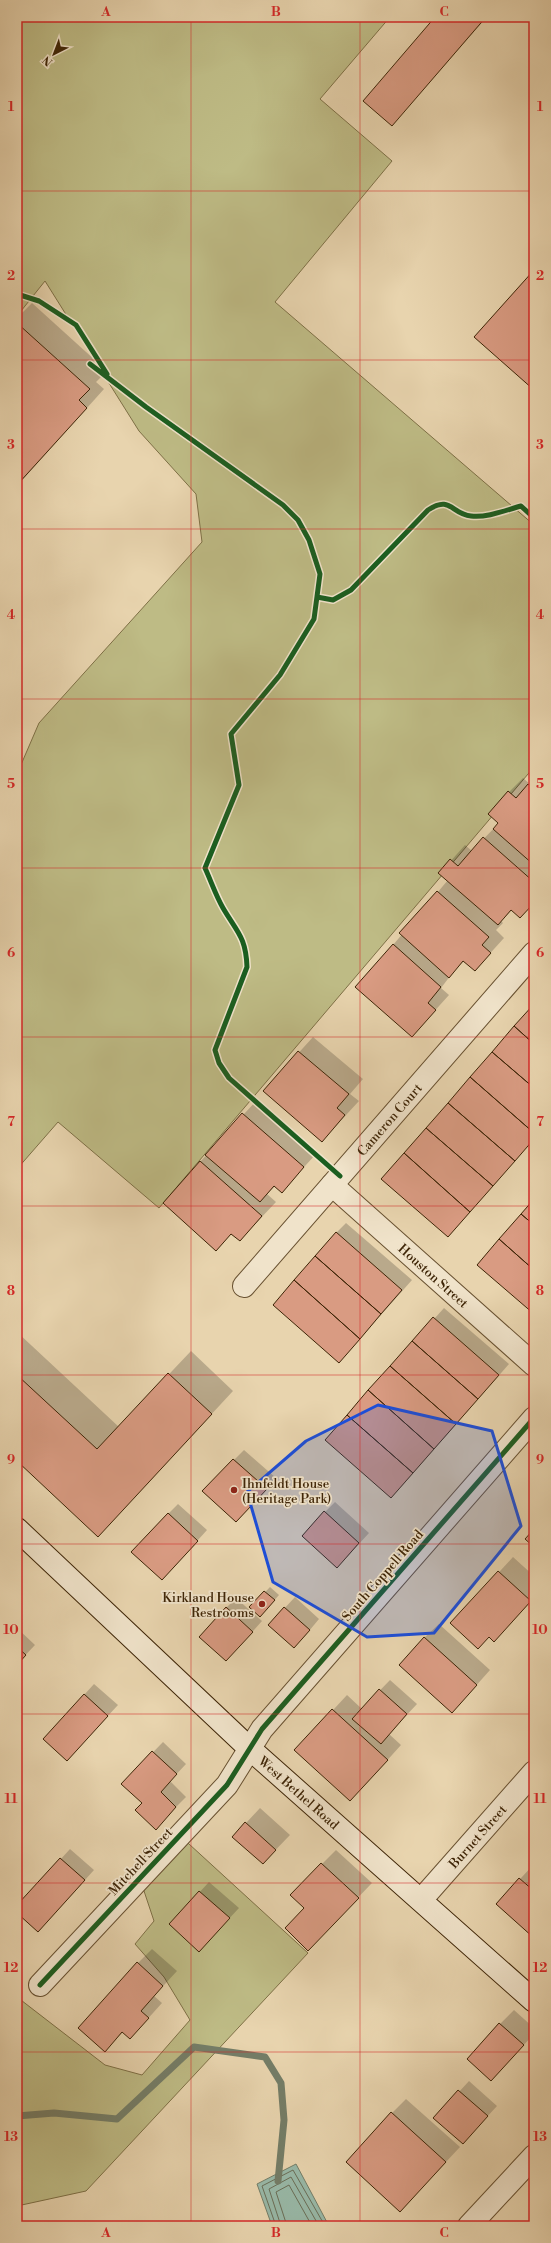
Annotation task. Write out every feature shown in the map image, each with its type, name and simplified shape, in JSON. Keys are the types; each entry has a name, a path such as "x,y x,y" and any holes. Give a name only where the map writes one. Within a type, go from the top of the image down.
{"street":[{"name":"Cameron Court","path":"244,1286 534,953"},
{"name":"Houston Street","path":"332,1185 534,1365"},
{"name":"South Coppell Road","path":"249,1748 262,1729 534,1418"},
{"name":"West Bethel Road","path":"17,1529 249,1748 534,2001"},
{"name":"Mitchell Street","path":"40,1985 226,1785 249,1748"},
{"name":"Burnet Street","path":"421,1900 534,1772"},
{"path":"469,2226 534,2156"}],"highlighted area":[{"path":"378,1405 492,1431 521,1526 434,1633 367,1637 273,1582 247,1492 306,1441"}],"shaded area":[{"path":"17,17 390,17 320,99 392,161 275,302 534,525 534,767 159,1208 58,1122 17,1169 17,774 39,723 202,542 196,494 139,431 45,281 17,316"},
{"path":"177,1833 308,1953 86,2191 17,2206 17,1997 105,2065 142,2075 190,2020 164,1977 135,1944 154,1921 139,1876"}],"water":[{"path":"296,2164 329,2226 272,2226 257,2184"}],"building":[{"path":"435,17 486,17 392,126 363,101"},
{"path":"534,270 534,390 474,337"},
{"path":"17,323 90,389 79,400 87,408 17,485"},
{"path":"528,784 534,789 534,865 493,829 498,823 488,814 508,791 516,798"},
{"path":"483,837 534,882 534,903 520,918 511,910 498,925 438,873 450,859 458,866"},
{"path":"437,891 489,937 482,945 491,953 475,971 463,961 449,978 399,933"},
{"path":"393,944 441,987 428,1003 436,1010 412,1037 355,987"},
{"path":"534,1004 534,1044 514,1026"},
{"path":"514,1026 534,1044 534,1088 492,1052"},
{"path":"298,1051 349,1094 337,1108 345,1115 322,1142 263,1091"},
{"path":"492,1052 534,1088 534,1133 470,1077"},
{"path":"470,1077 534,1133 534,1139 515,1161 448,1103"},
{"path":"448,1103 515,1161 493,1186 426,1128"},
{"path":"242,1113 304,1167 282,1193 274,1186 260,1202 205,1155"},
{"path":"426,1128 493,1186 470,1212 404,1153"},
{"path":"404,1153 470,1212 448,1237 381,1179"},
{"path":"200,1161 262,1216 240,1241 231,1234 216,1251 163,1203"},
{"path":"534,1199 534,1225 521,1214"},
{"path":"521,1214 534,1225 534,1270 499,1239"},
{"path":"336,1232 402,1290 381,1314 315,1256"},
{"path":"499,1239 534,1270 534,1314 477,1265"},
{"path":"315,1256 381,1314 360,1339 294,1280"},
{"path":"294,1280 360,1339 339,1363 273,1305"},
{"path":"433,1317 499,1375 478,1399 412,1341"},
{"path":"412,1341 478,1399 456,1424 390,1366"},
{"path":"390,1366 456,1424 434,1449 368,1390"},
{"path":"168,1373 212,1414 98,1537 17,1461 17,1375 97,1449"},
{"path":"368,1390 434,1449 413,1473 347,1415"},
{"path":"347,1415 413,1473 391,1498 325,1440"},
{"name":"Ihnfeldt House (Heritage Park)","path":"233,1459 267,1489 236,1522 202,1491"},
{"path":"324,1511 359,1543 337,1568 302,1536"},
{"path":"168,1513 198,1541 162,1580 131,1552"},
{"path":"534,1529 534,1547 525,1539"},
{"path":"498,1571 531,1601 494,1642 489,1637 478,1649 450,1623"},
{"name":"Kirkland House Restrooms","path":"264,1591 275,1600 260,1617 249,1607"},
{"path":"226,1607 253,1632 226,1661 199,1637"},
{"path":"284,1607 310,1630 294,1648 268,1625"},
{"path":"424,1637 477,1685 452,1713 399,1665"},
{"path":"17,1647 26,1655 17,1665"},
{"path":"379,1689 407,1714 381,1744 352,1719"},
{"path":"84,1694 108,1716 67,1761 43,1739"},
{"path":"332,1709 388,1760 350,1801 294,1750"},
{"path":"152,1751 177,1774 161,1792 176,1807 156,1830 135,1810 142,1803 121,1784"},
{"path":"245,1822 276,1850 263,1864 232,1837"},
{"path":"60,1858 85,1880 38,1932 17,1913 17,1905"},
{"path":"321,1863 359,1898 308,1951 285,1928 304,1908 290,1895"},
{"path":"519,1878 534,1891 534,1938 496,1904"},
{"path":"199,1891 230,1918 199,1952 169,1924"},
{"path":"137,1962 163,1986 141,2011 149,2018 130,2039 122,2032 105,2052 78,2028"},
{"path":"499,2023 524,2045 491,2081 467,2059"},
{"path":"458,2090 488,2116 463,2144 433,2118"},
{"path":"391,2112 446,2162 400,2212 346,2162"}],"waterway":[{"path":"17,2116 54,2113 117,2119 194,2047 265,2057 281,2083 284,2120 278,2181"}],"cycle path":[{"path":"17,294 39,301 76,325 107,374"},
{"path":"90,364 146,407 283,505 298,520 309,540 320,574 314,619 280,675 231,734 239,785 205,868 220,903 243,941 247,967 215,1050 219,1063 229,1078 340,1176"},
{"path":"317,597 333,600 351,590 428,510 436,506 442,504 446,505 464,515 471,516 483,516 521,506 534,518"},
{"path":"40,1985 227,1785 262,1729 534,1418"}],"place":[{"name":"Ihnfeldt House (Heritage Park)","path":"234,1490"},
{"name":"Kirkland House Restrooms","path":"262,1604"}]}
